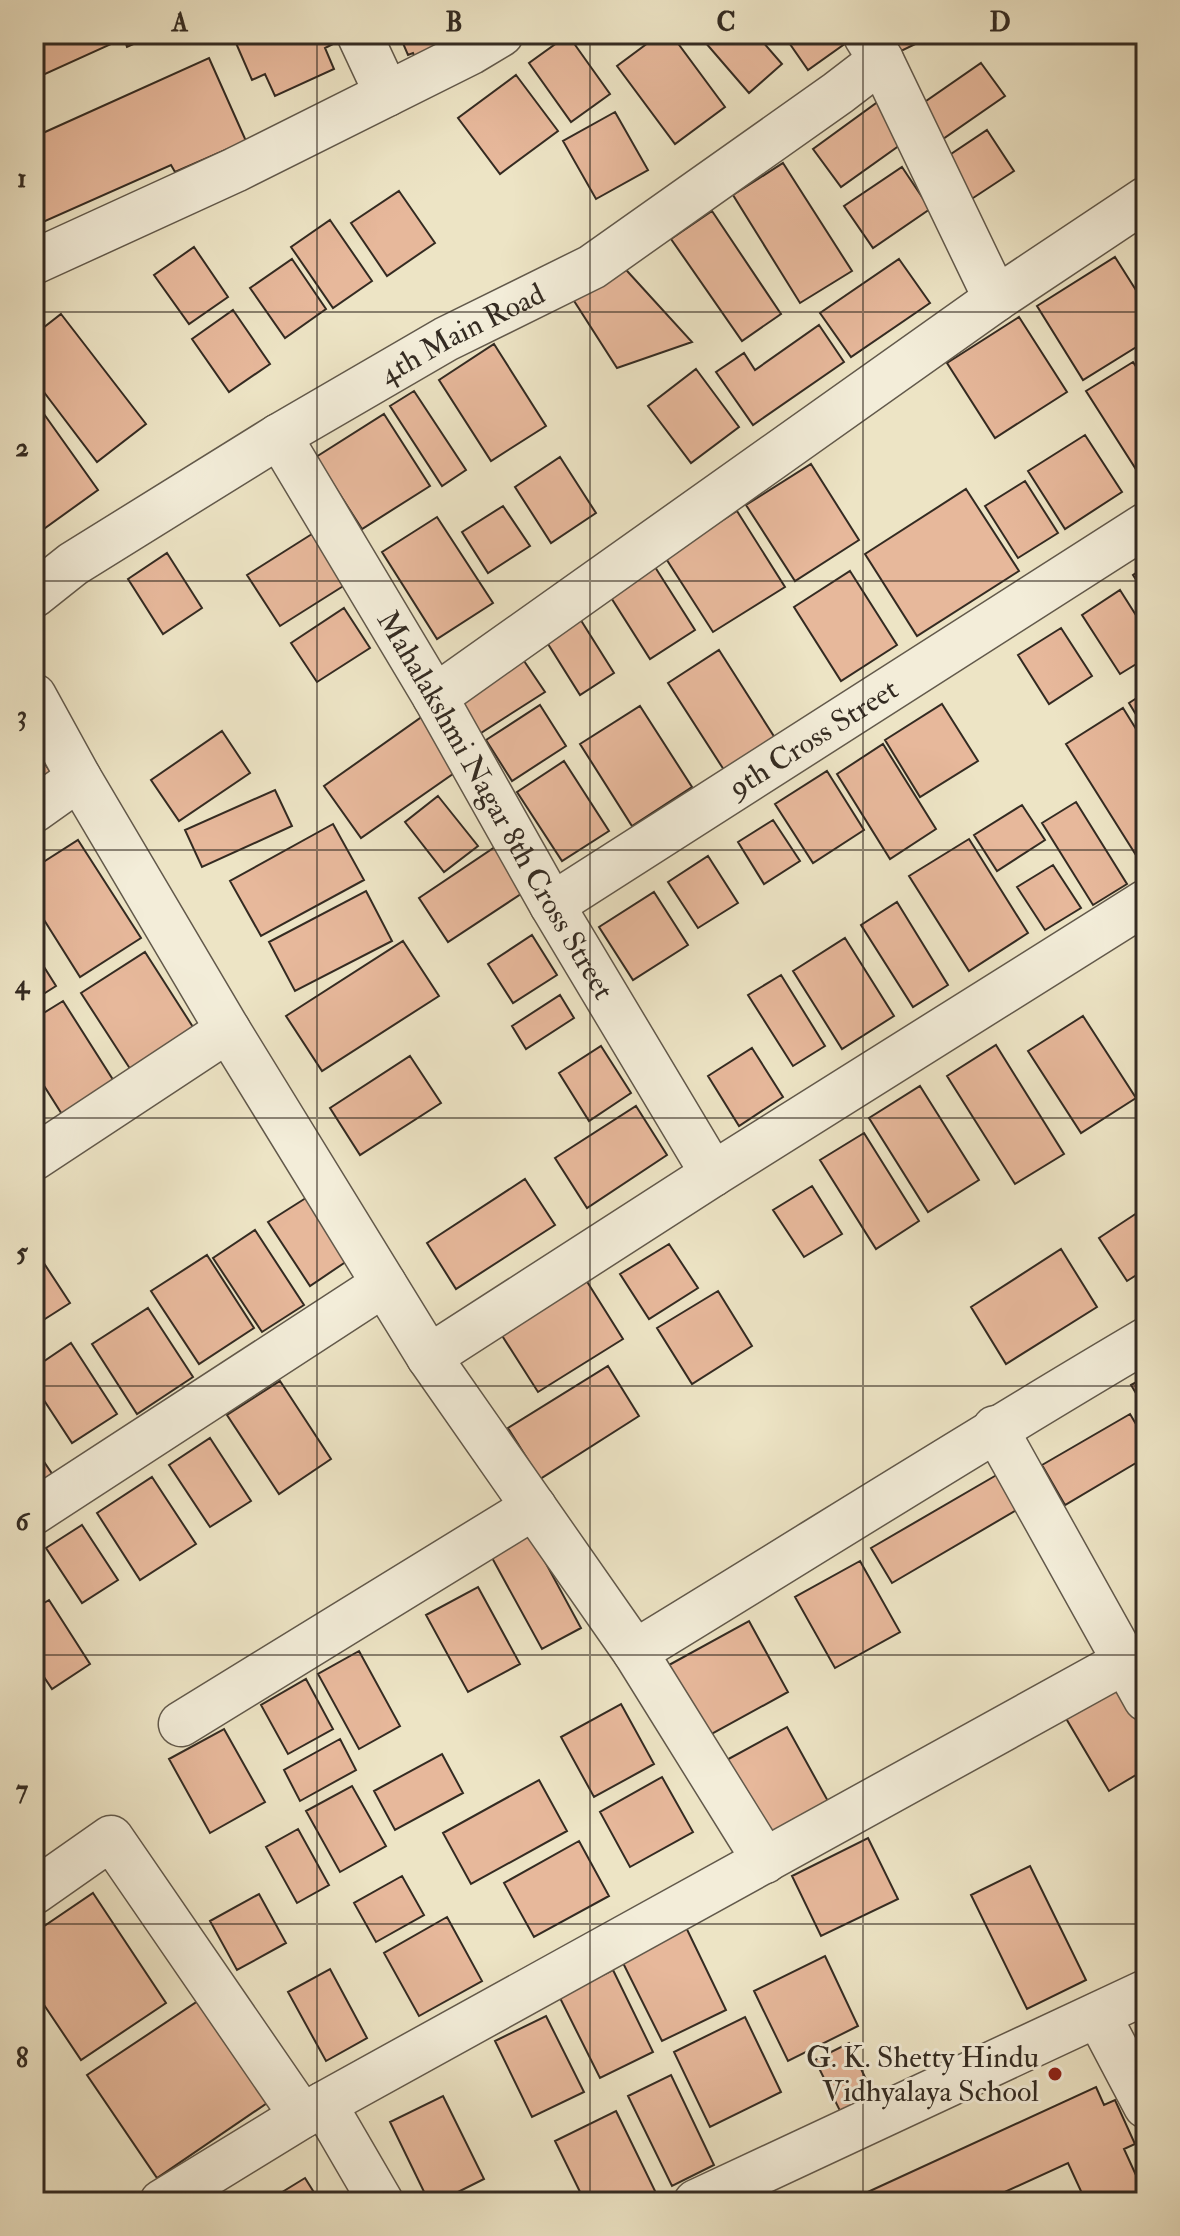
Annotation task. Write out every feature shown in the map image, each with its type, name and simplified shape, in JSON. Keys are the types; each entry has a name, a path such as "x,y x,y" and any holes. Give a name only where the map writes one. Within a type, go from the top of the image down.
{"street":[{"path":"359,34 387,94"},
{"path":"34,262 235,170 501,34"},
{"path":"873,47 996,299"},
{"name":"4th Main Road","path":"34,595 73,564 279,436 446,339 592,267 825,102 873,47"},
{"path":"435,697 996,299 1146,199"},
{"name":"Mahalakshmi Nagar 8th Cross Street","path":"279,436 435,697 552,905 713,1174"},
{"name":"9th Cross Street","path":"552,905 1146,525"},
{"path":"34,696 228,1030 429,1357 635,1652 765,1861"},
{"path":"34,810 79,778"},
{"path":"429,1357 1146,902"},
{"path":"34,1158 228,1030"},
{"path":"34,1512 384,1284"},
{"path":"635,1652 818,1541 995,1428 1146,1340"},
{"path":"162,2202 313,2110 765,1861 1135,1680 995,1428"},
{"path":"181,1724 534,1507"},
{"path":"34,1892 111,1838 381,2202"},
{"path":"696,2202 1146,1992"},
{"path":"1098,2015 1146,2106"}],"building":[{"path":"34,34 156,34 127,47 124,38 34,79"},
{"path":"232,34 333,34 337,42 325,48 334,69 275,96 265,74 252,80"},
{"path":"399,34 480,34 417,62 413,53 408,55"},
{"path":"660,34 671,34 725,107 675,144 617,66"},
{"path":"698,34 756,34 782,64 749,93"},
{"path":"783,34 850,34 853,38 808,70"},
{"path":"890,34 936,34 899,52"},
{"path":"568,35 610,94 571,122 529,63"},
{"path":"209,58 246,141 175,172 171,165 34,226 34,137"},
{"path":"981,63 1005,96 940,141 916,108"},
{"path":"516,75 558,131 500,174 458,118"},
{"path":"879,101 907,140 841,187 813,149"},
{"path":"615,112 648,170 596,199 563,141"},
{"path":"987,130 1014,171 964,204 936,164"},
{"path":"783,163 852,271 800,303 733,195"},
{"path":"902,167 930,209 873,248 844,206"},
{"path":"399,191 435,243 387,276 351,223"},
{"path":"712,211 781,314 742,341 671,239"},
{"path":"330,220 372,281 333,308 291,247"},
{"path":"194,247 228,297 189,324 154,275"},
{"path":"1115,257 1146,306 1146,341 1083,380 1037,306"},
{"path":"292,259 326,309 285,338 250,288"},
{"path":"899,259 930,303 851,357 820,313"},
{"path":"618,261 692,342 617,368 569,293"},
{"path":"233,310 270,364 229,392 192,339"},
{"path":"61,314 146,424 97,462 34,379 34,335"},
{"path":"1019,317 1067,392 995,438 947,363"},
{"path":"819,325 844,362 753,425 716,372 744,353 755,370"},
{"path":"494,344 546,426 491,461 439,380"},
{"path":"1133,362 1146,382 1146,485 1086,391"},
{"path":"696,369 739,427 691,463 648,406"},
{"path":"414,391 466,470 442,486 390,406"},
{"path":"34,400 98,490 34,536"},
{"path":"384,414 430,486 362,529 316,457"},
{"path":"1085,435 1122,492 1065,529 1028,471"},
{"path":"560,457 596,513 551,543 515,487"},
{"path":"811,464 859,540 795,581 746,505"},
{"path":"1025,481 1058,533 1018,558 985,506"},
{"path":"966,489 1019,571 917,636 865,554"},
{"path":"503,506 530,546 488,573 462,532"},
{"path":"737,511 785,587 713,632 665,557"},
{"path":"437,517 493,603 437,639 382,552"},
{"path":"323,527 356,578 280,626 247,575"},
{"path":"167,553 202,608 163,634 128,579"},
{"path":"1146,566 1146,595 1133,575"},
{"path":"655,567 695,630 650,659 610,596"},
{"path":"850,571 897,645 841,681 794,607"},
{"path":"1120,590 1146,631 1146,658 1120,674 1082,615"},
{"path":"344,608 370,648 317,682 291,643"},
{"path":"577,614 614,673 580,695 543,636"},
{"path":"1061,628 1092,676 1049,704 1018,655"},
{"path":"719,650 775,738 724,770 668,683"},
{"path":"520,655 545,692 473,738 449,701"},
{"path":"1146,692 1146,731 1129,703"},
{"path":"942,704 978,761 920,797 885,740"},
{"path":"540,705 566,746 512,781 486,740"},
{"path":"640,706 692,787 632,826 580,744"},
{"path":"1123,708 1146,745 1146,871 1066,744"},
{"path":"423,716 460,769 361,838 324,786"},
{"path":"222,731 250,773 179,821 151,780"},
{"path":"883,744 936,829 890,859 837,774"},
{"path":"34,749 58,782 34,800"},
{"path":"564,761 609,831 562,861 517,792"},
{"path":"827,771 864,830 813,863 775,804"},
{"path":"275,790 292,826 202,867 185,830"},
{"path":"438,796 478,846 444,872 405,822"},
{"path":"1076,802 1127,884 1093,905 1042,823"},
{"path":"1022,805 1045,840 997,871 974,835"},
{"path":"773,820 800,861 764,884 738,842"},
{"path":"333,824 364,880 261,936 230,881"},
{"path":"969,839 1028,933 969,971 909,876"},
{"path":"78,840 141,938 80,977 34,904 34,868"},
{"path":"495,847 524,892 448,942 419,898"},
{"path":"708,856 738,903 698,928 668,882"},
{"path":"1053,865 1081,908 1045,930 1017,887"},
{"path":"366,891 392,941 295,991 269,942"},
{"path":"654,892 688,945 633,980 599,927"},
{"path":"897,902 948,985 913,1007 861,925"},
{"path":"532,935 557,975 513,1003 488,964"},
{"path":"845,938 894,1016 842,1049 793,971"},
{"path":"403,941 439,996 322,1071 286,1016"},
{"path":"34,951 56,986 34,1000"},
{"path":"145,952 200,1038 136,1078 81,993"},
{"path":"781,975 825,1046 793,1066 748,995"},
{"path":"560,995 574,1018 526,1049 512,1026"},
{"path":"63,1001 117,1086 65,1119 34,1070 34,1019"},
{"path":"1083,1016 1136,1098 1081,1133 1028,1051"},
{"path":"996,1045 1064,1154 1015,1184 947,1076"},
{"path":"601,1046 631,1093 589,1121 559,1073"},
{"path":"752,1048 783,1097 739,1126 708,1076"},
{"path":"410,1056 441,1103 360,1155 330,1108"},
{"path":"920,1086 979,1180 928,1212 869,1118"},
{"path":"636,1106 667,1155 587,1208 555,1158"},
{"path":"864,1133 919,1221 876,1249 820,1160"},
{"path":"525,1179 555,1225 456,1289 427,1243"},
{"path":"812,1186 842,1234 804,1257 773,1210"},
{"path":"309,1196 350,1259 310,1286 268,1222"},
{"path":"1146,1207 1146,1269 1127,1281 1099,1238"},
{"path":"255,1230 304,1305 262,1332 213,1258"},
{"path":"669,1244 698,1288 649,1319 620,1274"},
{"path":"34,1248 70,1303 34,1326"},
{"path":"1061,1249 1097,1307 1006,1364 971,1307"},
{"path":"207,1255 254,1328 199,1364 151,1291"},
{"path":"586,1280 623,1339 538,1392 501,1334"},
{"path":"718,1291 752,1346 692,1384 657,1328"},
{"path":"148,1308 193,1377 137,1414 92,1344"},
{"path":"71,1343 117,1414 72,1443 34,1385 34,1368"},
{"path":"608,1366 639,1416 540,1479 508,1428"},
{"path":"1146,1377 1146,1410 1131,1385"},
{"path":"280,1381 331,1459 279,1494 227,1415"},
{"path":"1130,1414 1146,1441 1146,1457 1065,1505 1042,1465"},
{"path":"210,1438 251,1501 210,1527 169,1465"},
{"path":"34,1447 57,1481 34,1496"},
{"path":"1000,1473 1020,1508 892,1583 871,1548"},
{"path":"152,1477 196,1544 140,1580 97,1513"},
{"path":"82,1525 118,1580 82,1603 46,1548"},
{"path":"530,1534 581,1628 542,1649 491,1556"},
{"path":"860,1561 900,1632 835,1668 795,1597"},
{"path":"478,1587 520,1664 468,1692 426,1615"},
{"path":"49,1600 90,1664 52,1689 34,1662 34,1609"},
{"path":"749,1621 788,1692 708,1736 669,1665"},
{"path":"359,1651 400,1726 359,1749 318,1674"},
{"path":"306,1679 333,1729 288,1754 261,1705"},
{"path":"1118,1684 1146,1731 1146,1769 1109,1791 1064,1715"},
{"path":"621,1704 654,1764 594,1797 561,1737"},
{"path":"787,1727 829,1803 765,1838 723,1762"},
{"path":"224,1729 265,1802 210,1833 169,1759"},
{"path":"340,1739 356,1770 300,1801 284,1770"},
{"path":"442,1754 463,1793 395,1830 374,1791"},
{"path":"662,1777 693,1832 630,1867 600,1812"},
{"path":"539,1780 567,1831 471,1884 443,1833"},
{"path":"352,1786 386,1846 340,1872 306,1811"},
{"path":"298,1829 329,1885 297,1903 266,1847"},
{"path":"868,1838 898,1899 821,1936 792,1876"},
{"path":"579,1841 609,1896 534,1937 504,1883"},
{"path":"1030,1866 1086,1980 1027,2009 971,1895"},
{"path":"402,1876 424,1915 376,1942 354,1903"},
{"path":"93,1893 166,2003 81,2060 34,1990 34,1933"},
{"path":"259,1894 286,1943 237,1970 210,1921"},
{"path":"447,1917 482,1981 419,2016 384,1953"},
{"path":"681,1917 726,2010 662,2041 616,1949"},
{"path":"825,1956 858,2026 788,2061 754,1991"},
{"path":"330,1969 367,2038 326,2061 288,1992"},
{"path":"613,1970 653,2052 600,2078 559,1996"},
{"path":"204,1997 273,2099 157,2178 87,2075"},
{"path":"546,2016 584,2092 532,2117 495,2041"},
{"path":"745,2017 781,2092 710,2127 674,2052"},
{"path":"849,2043 877,2103 844,2119 815,2060"},
{"path":"671,2075 714,2165 672,2186 628,2096"},
{"path":"1096,2087 1104,2105 1115,2100 1135,2144 1124,2149 1146,2202 1086,2202 1068,2163 983,2202 846,2202"},
{"path":"443,2096 484,2179 438,2202 429,2202 390,2122"},
{"path":"616,2111 656,2193 638,2202 585,2202 555,2141"},
{"path":"305,2178 320,2202 266,2202"}],"place":[{"name":"G. K. Shetty Hindu Vidhyalaya School","path":"1055,2074"}]}
